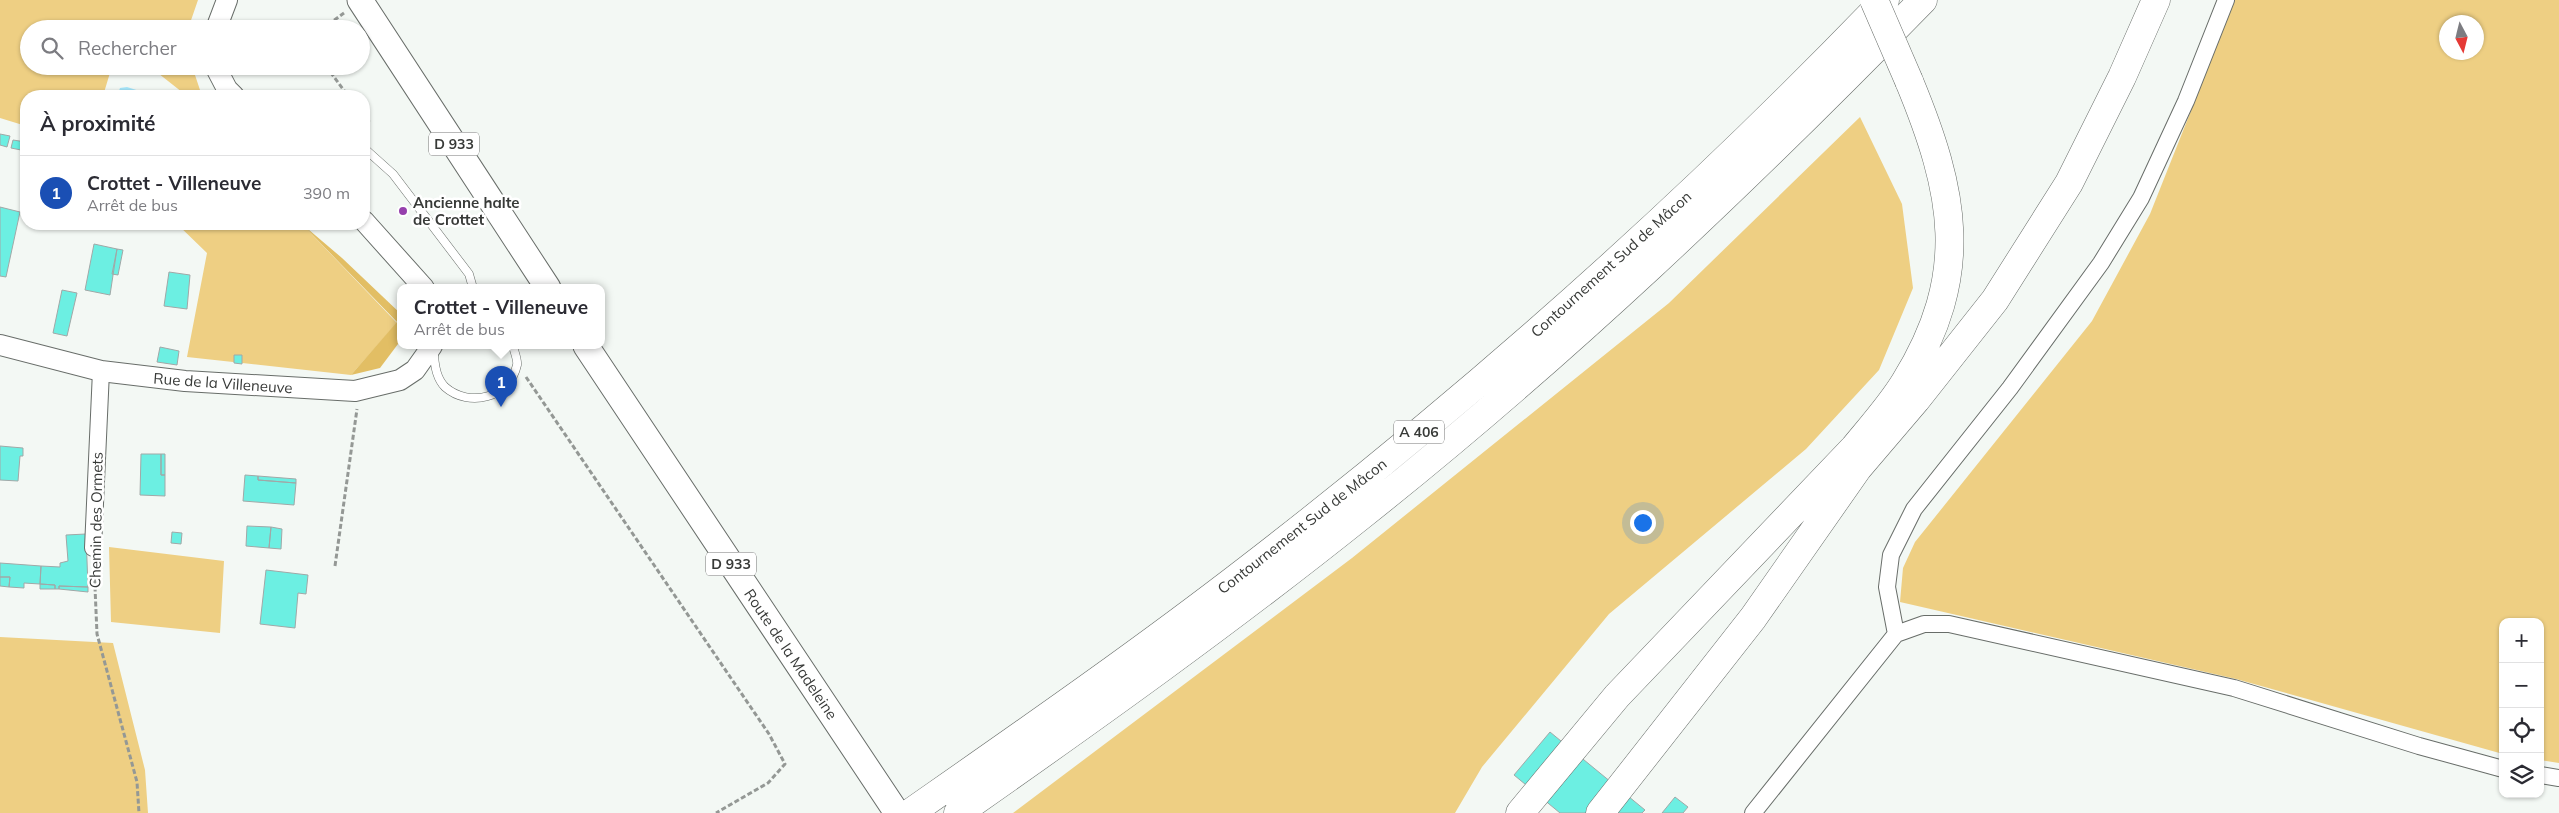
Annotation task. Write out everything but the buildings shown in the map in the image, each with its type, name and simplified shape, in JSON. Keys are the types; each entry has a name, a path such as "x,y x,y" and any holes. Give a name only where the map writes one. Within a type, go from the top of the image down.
{"highway":[{"path":"1520,813 1616,696 1854,448 1891,402 1920,356 1933,329 1950,261 1949,230 1942,172 1931,134 1874,0"},
{"name":"Contournement Sud de Mâcon","path":"910,813 1125,662 1246,571 1415,435 1624,254 1732,153 1885,0"},
{"name":"Contournement Sud de Mâcon","path":"958,813 1226,621 1436,455 1652,266 1754,170 1923,0"},
{"path":"1600,813 1753,618 1858,468 1922,392 1995,300 2069,183 2122,77 2156,0"}],"main road":[{"name":"D 933","path":"360,0 545,284"},
{"name":"Route de la Madeleine","path":"588,349 897,813"}],"street":[{"path":"219,20 227,0"},
{"path":"1896,634 1887,587 1891,555 1914,509 2010,388 2101,263 2141,198 2186,101 2226,0"},
{"path":"220,75 228,90"},
{"path":"370,229 420,284"},
{"name":"Rue de la Villeneuve","path":"0,345 101,371 185,381 355,391 400,380 414,370 431,349"},
{"name":"Chemin des Ormets","path":"93,548 101,371"},
{"path":"1753,813 1896,634 1924,624 1949,624 2234,688 2419,746 2499,768"},
{"path":"2544,776 2559,778"}],"lane":[{"path":"370,154 392,174 470,274 472,284"},
{"path":"433,349 434,366 444,386 463,397 484,398 500,392 508,383 517,364 514,349"}],"path":[{"path":"333,75 344,90"},
{"path":"517,364 769,734 785,764 768,782 716,813"},
{"path":"335,566 357,412 355,391"},
{"name":"Chemin des Ormets","path":"93,548 97,634 137,782 139,813"}],"shaded area":[{"path":"0,0 198,0 191,20 20,20 20,75 109,75 105,90 20,90 20,124 0,118"},
{"path":"2235,0 2559,0 2559,763 2544,761 2544,618 2499,618 2499,753 2236,679 1900,602 1903,568 1915,542 2092,321 2150,214"},
{"path":"160,75 195,75 200,90 179,90"},
{"path":"1860,117 1902,204 1913,288 1879,370 1806,449 1609,614 1482,767 1455,813 1013,813 1352,558 1669,303"},
{"path":"183,230 308,230 397,323 351,375 187,357 207,253"},
{"path":"308,230 342,258 397,310 397,322"},
{"path":"397,322 397,345 380,368 351,375"},
{"path":"109,547 224,561 220,633 111,622"},
{"path":"0,637 113,643 145,770 148,813 0,813"}],"water":[{"path":"127,87 136,90 119,90 120,88"}],"place":[{"name":"Ancienne halte de Crottet","path":"403,211"},
{"name":"Crottet - Villeneuve","path":"501,407"}]}
